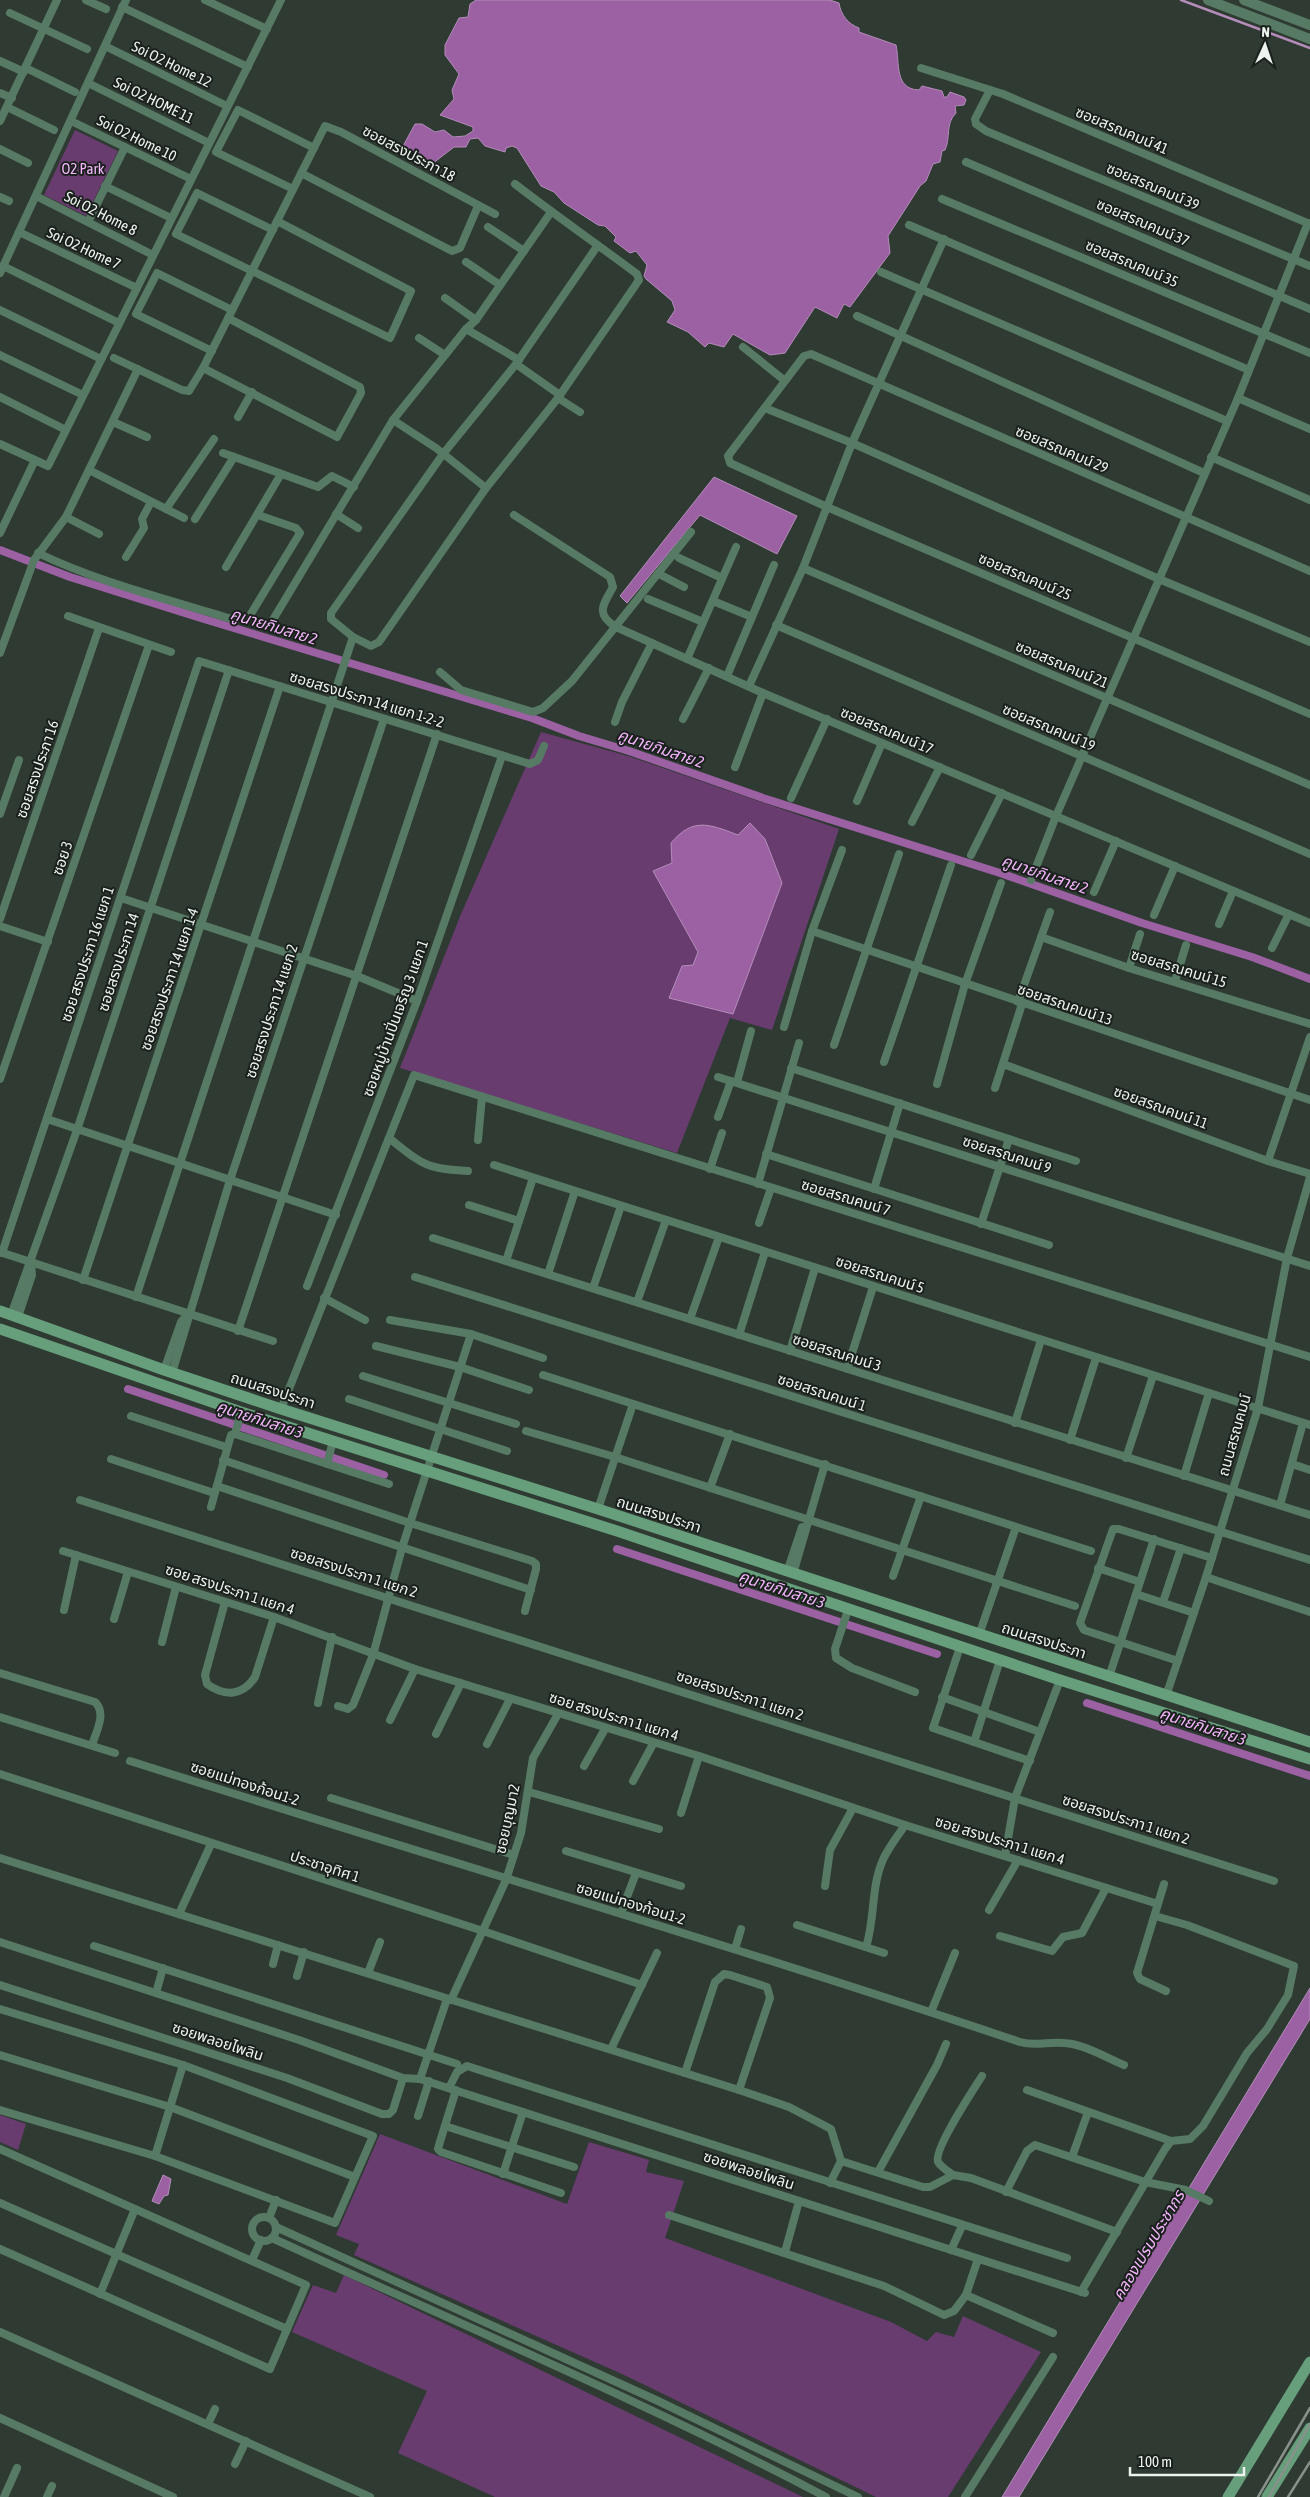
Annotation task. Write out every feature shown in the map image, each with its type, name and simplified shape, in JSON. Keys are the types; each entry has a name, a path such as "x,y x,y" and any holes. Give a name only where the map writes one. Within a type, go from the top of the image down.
{"main road":[{"name":"ถนนสรงประภา","path":"10,1315 168,1372 1310,1742"},
{"name":"ถนนสรงประภา","path":"0,1328 240,1416 331,1446 426,1473 617,1532 843,1612 960,1647 1310,1759"},
{"path":"843,1591 843,1612"},
{"path":"1228,2497 1310,2362"},
{"path":"1267,2497 1310,2428"}],"street":[{"path":"0,121 57,0"},
{"path":"86,0 106,9"},
{"path":"205,0 266,29"},
{"path":"0,444 48,466 281,0"},
{"path":"1208,0 1310,39"},
{"path":"1244,0 1310,25"},
{"path":"119,323 2,269 124,4 248,66"},
{"path":"10,13 87,49"},
{"name":"Soi O2 Home 12","path":"105,46 227,106"},
{"path":"0,61 75,92"},
{"name":"ซอยสรณคมน์ 41","path":"921,68 990,90 1309,224"},
{"name":"Soi O2 HOME 11","path":"88,83 209,143"},
{"name":"ซอยสรณคมน์ 39","path":"990,90 975,119 976,124 986,131 1310,266"},
{"path":"0,93 12,98"},
{"path":"7,107 54,130"},
{"path":"114,358 186,392 192,387 293,190 314,148 238,110 216,152 293,190"},
{"name":"Soi O2 Home 10","path":"71,120 191,179"},
{"name":"ซอยสรงประภา 18","path":"314,148 323,128 327,126 496,214"},
{"path":"88,222 125,147"},
{"path":"0,149 28,163"},
{"name":"ซอยสรณคมน์ 37","path":"966,162 1310,308"},
{"path":"301,173 452,251 460,248 478,206"},
{"path":"515,184 551,212 598,244 637,274 640,280 559,397 486,488 379,642 371,646 353,637 331,618 331,613 443,454 517,362 598,244"},
{"path":"105,186 172,218"},
{"path":"273,230 197,193 176,234 387,338 391,336 412,291 277,221"},
{"name":"Soi O2 Home 8","path":"36,196 153,255"},
{"path":"0,197 9,201"},
{"name":"ซอยสรณคมน์ 35","path":"942,199 1310,353"},
{"path":"270,622 354,487 393,420 466,329 476,320 551,212"},
{"path":"1031,880 1056,816 1238,398 1309,224"},
{"path":"909,225 944,238 1080,299 1249,370"},
{"path":"488,227 524,251"},
{"name":"Soi O2 Home 7","path":"19,232 137,288"},
{"path":"749,686 803,568 852,443 944,238"},
{"path":"466,262 500,285"},
{"path":"881,272 1227,421"},
{"path":"212,351 136,314 157,273 232,310"},
{"path":"445,298 476,320"},
{"path":"0,310 101,359"},
{"path":"857,316 1204,473"},
{"path":"203,368 337,436 362,389 228,318"},
{"path":"466,329 517,362 580,412"},
{"path":"420,338 445,355"},
{"path":"743,347 784,380 765,408 852,443 1159,579 1310,642"},
{"name":"ซอยสรณคมน์ 29","path":"784,380 804,356 811,354 878,386 1310,571"},
{"path":"0,355 83,395"},
{"path":"0,653 30,568 36,556 55,534 66,517 138,369"},
{"path":"238,417 252,392"},
{"path":"0,397 66,430"},
{"path":"1238,398 1310,429"},
{"name":"ซอยสรณคมน์ 25","path":"765,408 728,456 730,463 827,507 1310,714"},
{"path":"393,420 443,454 486,488"},
{"path":"113,422 147,437"},
{"path":"166,509 214,439"},
{"path":"223,453 320,487 328,477 332,476 354,487"},
{"path":"195,519 234,457"},
{"path":"1211,457 1310,500"},
{"path":"0,533 35,460"},
{"path":"89,470 184,518"},
{"path":"226,567 281,474"},
{"path":"126,557 144,528 142,519 151,502"},
{"path":"336,514 358,528"},
{"path":"36,556 113,584 228,618 244,619 249,617 300,533 296,528 258,515"},
{"path":"514,515 610,577 613,587 604,602 602,613 604,620 616,627"},
{"path":"66,517 99,534"},
{"path":"440,672 461,690 534,712 543,708 572,681 691,532"},
{"path":"687,659 736,547"},
{"path":"679,558 722,578"},
{"path":"727,676 774,565"},
{"name":"ซอยสรณคมน์ 21","path":"803,568 1310,785"},
{"path":"659,574 684,587"},
{"path":"648,599 703,622"},
{"path":"712,601 752,617"},
{"path":"68,616 170,652"},
{"name":"ซอยสรณคมน์ 19","path":"776,625 1310,854"},
{"name":"ซอยสรณคมน์ 17","path":"616,627 763,693 1310,923"},
{"name":"ซอยสรงประภา 16","path":"0,919 99,628"},
{"path":"136,1298 353,637"},
{"path":"615,722 622,702 652,642"},
{"name":"ซอย 3","path":"0,1078 149,645"},
{"name":"ซอยสรงประภา 14 แยก 1-2-2","path":"198,663 203,660 331,703 530,764 538,760 544,746"},
{"name":"ซอย สรงประภา 16 แยก 1","path":"1,1252 121,898 198,663"},
{"path":"683,719 710,668"},
{"name":"ซอยสรงประภา 14","path":"10,1315 31,1264 77,1130 229,670"},
{"name":"ซอยสรงประภา 14 แยก 1-4","path":"83,1280 280,686"},
{"path":"735,767 763,693"},
{"name":"ซอยสรงประภา 14 แยก 2","path":"168,1372 181,1322 188,1314 230,1180 384,719"},
{"path":"791,798 827,719"},
{"path":"238,1331 436,734"},
{"path":"857,801 882,743"},
{"name":"ซอยหมู่บ้านปิ่นเจริญ 3 แยก 1","path":"307,1286 417,1001 502,756"},
{"path":"0,814 19,760"},
{"path":"912,822 940,767"},
{"path":"971,855 1002,793"},
{"path":"1094,892 1116,841"},
{"path":"784,1027 812,931 842,850"},
{"path":"834,1045 899,854"},
{"path":"884,1062 951,865"},
{"path":"1154,915 1175,866"},
{"path":"937,1084 965,984 1001,883"},
{"path":"1219,924 1233,891"},
{"path":"121,898 357,976 417,1001"},
{"path":"995,1088 1050,912"},
{"path":"1272,948 1289,914"},
{"path":"0,926 48,942"},
{"name":"ซอยสรณคมน์ 13","path":"812,931 1310,1100"},
{"path":"1129,968 1140,934"},
{"name":"ซอยสรณคมน์ 15","path":"1041,936 1129,968 1310,1024"},
{"path":"1175,981 1186,945"},
{"path":"718,1117 734,1082 752,1031"},
{"path":"1268,1161 1310,1037"},
{"path":"758,1184 784,1098 798,1043"},
{"name":"ซอยสรณคมน์ 11","path":"1003,1064 1310,1175"},
{"path":"791,1068 1076,1160"},
{"name":"ซอยสรณคมน์ 7","path":"389,1138 414,1075 1310,1357"},
{"name":"ซอยสรณคมน์ 9","path":"718,1077 1310,1266"},
{"path":"478,1140 482,1097"},
{"path":"874,1189 900,1103"},
{"path":"47,1119 336,1215"},
{"path":"710,1169 722,1133"},
{"path":"281,1409 389,1138 423,1164 439,1170 468,1171"},
{"path":"981,1224 1009,1139"},
{"path":"766,1154 1049,1245"},
{"name":"ซอยสรณคมน์ 5","path":"494,1165 1307,1424"},
{"name":"ถนนสรณคมน์","path":"1166,1696 1206,1577 1258,1408 1287,1258 1310,1175"},
{"path":"506,1261 533,1178"},
{"path":"759,1223 771,1188"},
{"path":"548,1274 575,1191"},
{"path":"468,1205 519,1221"},
{"path":"593,1288 621,1206"},
{"path":"637,1302 666,1220"},
{"path":"690,1320 718,1237"},
{"name":"ซอยสรณคมน์ 3","path":"433,1238 1232,1492 1310,1515"},
{"path":"1,1252 31,1264 273,1341"},
{"path":"739,1335 765,1252"},
{"path":"790,1351 815,1268"},
{"name":"ซอยสรณคมน์ 1","path":"415,1277 1310,1560"},
{"path":"847,1369 873,1287"},
{"path":"324,1298 365,1320"},
{"path":"390,1320 472,1334 543,1358"},
{"path":"338,1706 348,1709 353,1705 373,1655 402,1548 472,1334"},
{"path":"1015,1422 1041,1340"},
{"path":"376,1346 460,1367 529,1390"},
{"path":"1070,1440 1096,1358"},
{"path":"543,1375 1091,1551"},
{"path":"363,1376 516,1424"},
{"path":"1126,1458 1152,1376"},
{"path":"1184,1476 1209,1393"},
{"path":"349,1399 507,1451"},
{"path":"598,1510 633,1404"},
{"path":"131,1416 226,1447"},
{"path":"211,1507 226,1447 230,1435 236,1431 240,1416"},
{"path":"1280,1505 1292,1464 1307,1424"},
{"path":"236,1431 389,1484"},
{"path":"526,1431 808,1518 1075,1606"},
{"path":"710,1488 730,1434"},
{"path":"327,1462 331,1446"},
{"path":"111,1459 402,1548 530,1590"},
{"path":"223,1460 534,1563 536,1569 525,1612"},
{"path":"790,1573 825,1464"},
{"path":"1292,1464 1310,1470"},
{"path":"893,1576 921,1496"},
{"name":"ซอยสรงประภา 1 แยก 2","path":"80,1500 1274,1881"},
{"path":"979,1635 1016,1527"},
{"path":"1178,1660 1081,1627 1080,1623 1098,1568 1113,1529 1154,1539 1212,1558"},
{"path":"1109,1677 1154,1539"},
{"path":"1162,1602 1181,1548"},
{"name":"ซอย สรงประภา 1 แยก 4","path":"63,1551 274,1617 415,1669 653,1744 699,1756 905,1825 1158,1904"},
{"path":"64,1610 76,1555"},
{"path":"1098,1568 1140,1582"},
{"path":"114,1619 128,1572"},
{"path":"1206,1577 1310,1612"},
{"path":"162,1642 176,1587"},
{"path":"1136,1594 1194,1613"},
{"path":"225,1602 205,1675 207,1684 218,1691 232,1693 244,1691 250,1684 255,1677 274,1617"},
{"path":"843,1612 841,1629 835,1649 836,1658 852,1668 915,1692"},
{"path":"318,1703 332,1637"},
{"path":"960,1647 933,1728 1030,1761"},
{"path":"974,1742 1000,1660"},
{"path":"390,1720 415,1669"},
{"path":"0,1673 95,1702 100,1707 102,1714 92,1745"},
{"path":"1005,1856 1015,1798 1060,1680"},
{"path":"436,1734 461,1683"},
{"path":"942,1697 1040,1732"},
{"path":"487,1744 510,1698"},
{"name":"ซอยบุญมา2","path":"420,2079 427,2055 449,1999 506,1880 529,1792 533,1758 558,1714"},
{"path":"0,1717 115,1753"},
{"path":"584,1766 605,1729"},
{"path":"633,1781 653,1744"},
{"path":"681,1813 699,1756"},
{"name":"ซอยแม่ทองก้อน1-2","path":"130,1761 506,1880 621,1913 1030,2045 1070,2044 1124,2065"},
{"name":"ประชาอุทิศ 1","path":"0,1774 483,1931 642,1985"},
{"path":"529,1792 659,1829"},
{"path":"331,1798 514,1855"},
{"path":"825,1886 830,1850 853,1808"},
{"path":"866,1947 872,1928 875,1894 882,1860 905,1825"},
{"path":"179,1914 211,1844"},
{"path":"566,1851 681,1886"},
{"path":"0,1858 304,1952 789,2107 831,2130 842,2160 830,2183"},
{"path":"989,1910 1018,1860"},
{"path":"621,1913 636,1873"},
{"path":"1164,1884 1137,1975 1166,1992"},
{"path":"1000,1936 1052,1950 1062,1937 1082,1933 1106,1888"},
{"path":"1027,2090 1171,2141 1190,2139 1203,2126 1247,2053 1268,2028 1288,1995 1294,1966 1204,1931 1155,1916"},
{"path":"798,1925 884,1953"},
{"path":"735,1950 741,1929"},
{"name":"ซอยพลอยไพลิน","path":"0,1942 299,2040 403,2078 420,2079 453,2089 1083,2293 1117,2232"},
{"path":"368,1973 380,1942"},
{"path":"273,1964 278,1945"},
{"path":"94,1946 457,2064"},
{"path":"297,1976 304,1952"},
{"path":"611,2049 657,1953"},
{"path":"932,2012 955,1953"},
{"path":"156,1993 163,1968"},
{"path":"685,2073 716,1982 724,1974 730,1975 767,1987 770,1992 770,1998 739,2090"},
{"name":"ซอยพลอยไพลิน","path":"0,1985 287,2078 382,2114 389,2114 393,2110 403,2078"},
{"path":"0,2009 183,2065 372,2136 335,2222 155,2156 0,2110"},
{"path":"878,2172 937,2065 946,2044"},
{"path":"0,2055 170,2107 355,2177"},
{"path":"155,2156 183,2065"},
{"path":"561,2193 441,2152 438,2149 457,2072 467,2066 1066,2258"},
{"path":"982,2076 947,2132 938,2156 940,2165 953,2175 971,2178 1117,2232 1144,2182 1171,2141"},
{"path":"418,2116 429,2082"},
{"path":"503,2174 523,2112"},
{"path":"1072,2157 1088,2112"},
{"path":"445,2126 574,2167"},
{"path":"1006,2192 1027,2151 1032,2146 1042,2146 1144,2182 1186,2190 1206,2200"},
{"path":"0,2148 306,2285 270,2369 0,2249"},
{"path":"842,2160 930,2187 953,2175"},
{"path":"269,2218 276,2200"},
{"path":"784,2252 799,2201"},
{"path":"0,2203 287,2329"},
{"path":"100,2294 135,2209"},
{"path":"669,2215 884,2286 944,2315 954,2311 966,2295 978,2259"},
{"path":"826,2497 781,2473 605,2389 452,2319 272,2238 261,2240 252,2233 252,2225 261,2217 269,2218 276,2227 610,2379 858,2497"},
{"path":"951,2250 962,2226"},
{"path":"272,2238 276,2227"},
{"path":"252,2260 261,2240"},
{"path":"329,2264 334,2253"},
{"path":"966,2295 1053,2333"},
{"path":"452,2319 457,2309"},
{"path":"0,2332 370,2497"},
{"path":"965,2497 1053,2357"},
{"path":"605,2389 610,2379"},
{"path":"208,2424 215,2408"},
{"path":"0,2418 172,2497"},
{"path":"235,2464 246,2441"},
{"path":"781,2473 786,2462"},
{"path":"4,2497 17,2468"},
{"path":"47,2497 52,2486"}],"green space":[{"name":"O2 Park","path":"75,130 118,151 86,216 44,195"},
{"path":"541,732 628,756 839,829 772,1030 730,1018 677,1153 400,1068 461,914"},
{"path":"0,2115 26,2124 18,2150 0,2142"},
{"path":"380,2134 567,2204 589,2142 649,2160 646,2172 684,2181 665,2238 891,2322 927,2341 936,2332 954,2337 963,2316 1041,2352 948,2497 876,2497 622,2374 354,2255 359,2244 336,2235"},
{"path":"344,2275 803,2497 495,2497 398,2453 427,2391 292,2332 313,2285 336,2293"}],"shaded area":[{"path":"476,0 830,0 839,3 841,11 852,24 859,28 859,32 896,45 900,74 905,85 911,89 919,90 922,86 942,91 944,97 947,97 950,92 964,97 966,100 964,105 955,106 956,113 950,122 947,145 945,150 942,151 940,162 933,164 926,181 920,186 888,236 890,253 850,307 844,304 837,318 815,307 785,353 770,355 733,334 724,347 709,343 705,347 688,332 667,322 675,310 672,301 646,279 644,276 647,265 636,251 630,253 614,241 616,237 605,226 598,225 564,203 554,192 541,186 517,148 512,146 506,148 505,152 485,146 478,138 470,139 466,147 454,147 428,167 403,153 402,148 415,124 422,124 435,132 444,130 453,137 465,136 473,131 473,127 440,115 454,99 452,90 459,74 445,55 445,45 459,18 468,17 470,4"},
{"path":"714,477 797,516 777,554 700,515 627,603 620,596"},
{"path":"750,823 765,839 782,883 733,1014 669,998 682,966 693,965 698,952 653,871 672,863 671,843 687,829 702,825 738,835"},
{"path":"1310,1988 1310,2019 1019,2497 1002,2497"},
{"path":"163,2175 171,2179 168,2195 164,2196 159,2204 152,2201"}],"waterway":[{"path":"1181,0 1310,48"},
{"name":"คูนายกิมสาย 2","path":"0,550 70,577 532,718 579,736 629,751 763,798 1000,873 1142,923 1252,957 1310,979"},
{"name":"คูนายกิมสาย 3","path":"128,1389 384,1475"},
{"name":"คูนายกิมสาย 3","path":"617,1549 937,1654"},
{"name":"คูนายกิมสาย 3","path":"1087,1703 1310,1776"}],"railway":[{"path":"1258,2497 1310,2408"},
{"path":"1269,2497 1310,2424"},
{"path":"1288,2497 1310,2462"}],"water label":[{"name":"คลองเปรมประชากร","path":"1148,2245"}]}
